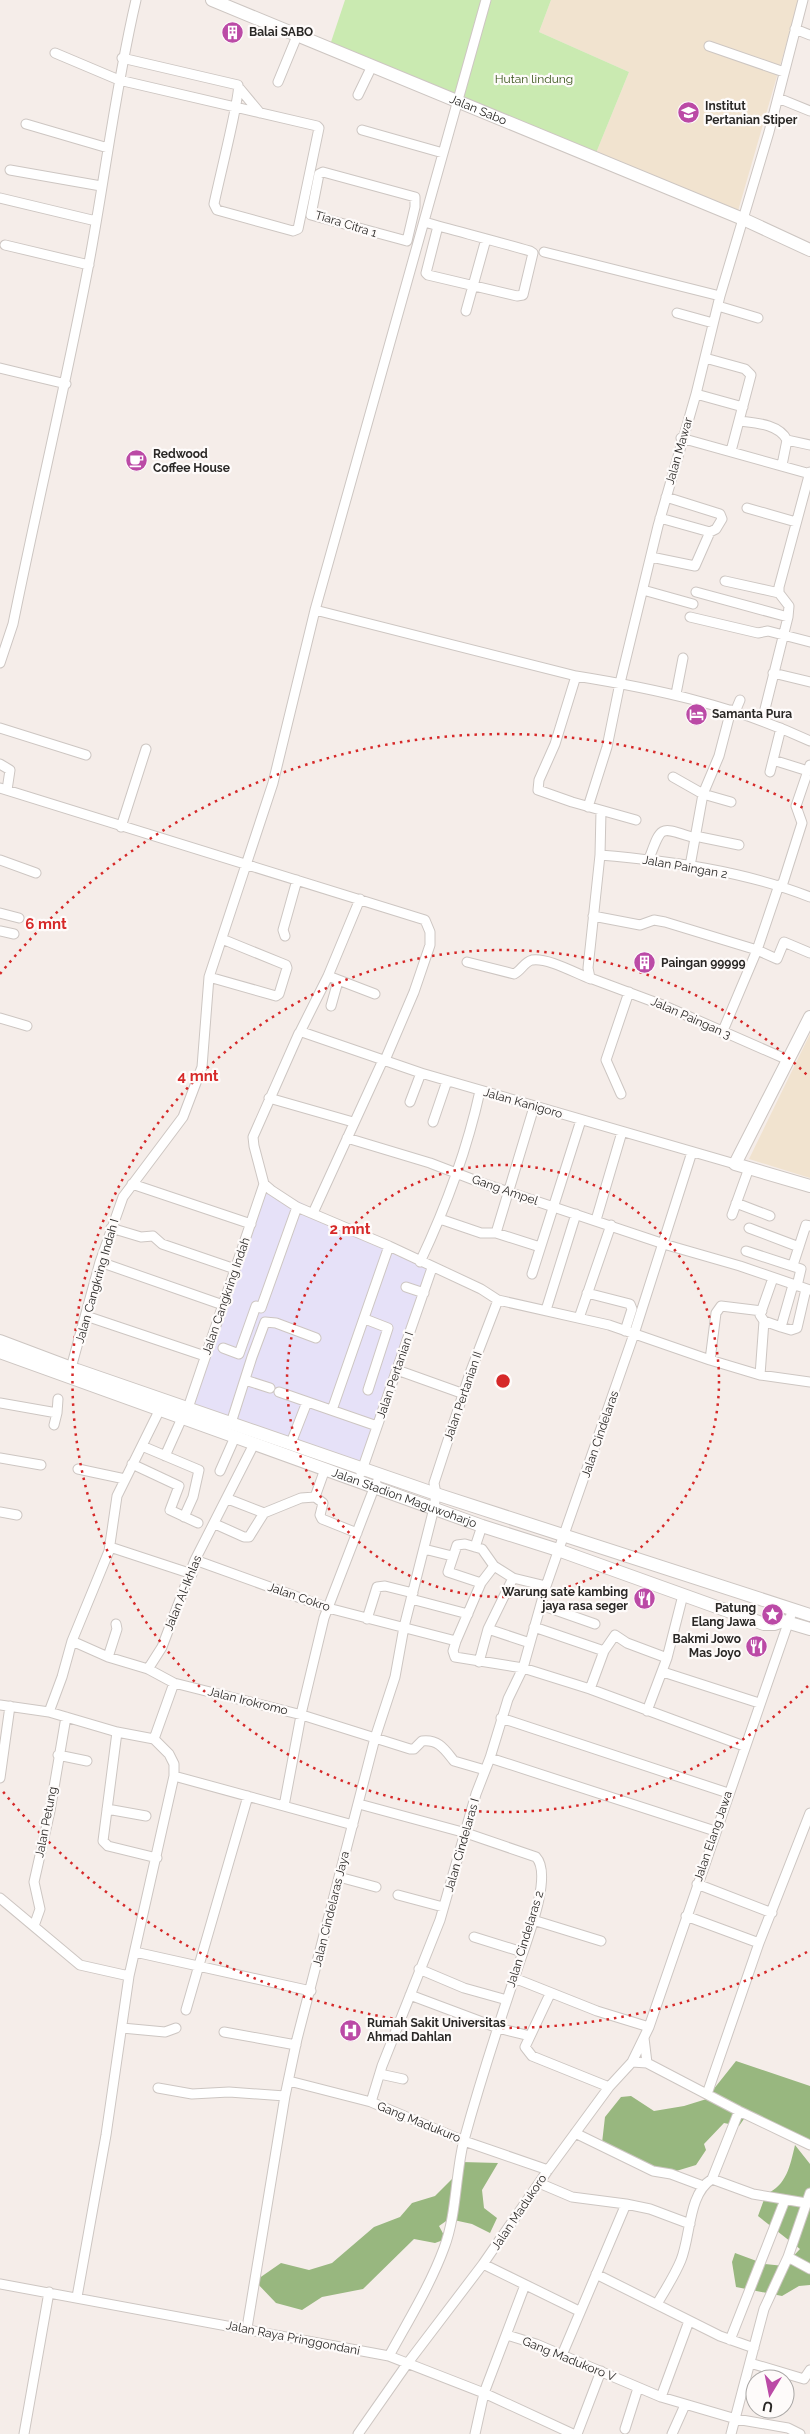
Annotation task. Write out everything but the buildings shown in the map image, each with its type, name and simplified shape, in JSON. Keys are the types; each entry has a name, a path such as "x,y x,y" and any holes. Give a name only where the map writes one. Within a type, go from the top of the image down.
{"main road":[{"name":"Jalan Sabo","path":"212,0 743,219 810,250"},
{"path":"735,1164 810,1017"},
{"name":"Jalan Kanigoro","path":"735,1164 810,1186"},
{"name":"Jalan Stadion Maguwoharjo","path":"0,1340 162,1405"},
{"name":"Jalan Stadion Maguwoharjo","path":"0,1352 185,1413 254,1444 482,1526 558,1550 756,1621 770,1625 789,1622 810,1629"},
{"name":"Jalan Stadion Maguwoharjo","path":"185,1413 231,1423 436,1494 810,1615"},
{"path":"756,1621 763,1600"}],"street":[{"path":"0,663 3,643 66,384 89,265 122,58 136,0"},
{"name":"Jalan Cangkring Indah I","path":"71,1368 100,1262 123,1196 183,1117 202,1067 210,977 273,783 315,610 486,0"},
{"name":"Jalan Mawar","path":"588,807 606,747 660,518 696,394 720,296 778,98 803,0"},
{"path":"795,29 810,35"},
{"path":"278,82 297,36"},
{"path":"709,46 784,72"},
{"path":"55,53 119,80 235,107 260,113 317,126 320,129 296,231 236,215 215,207 214,204 235,107 240,89"},
{"path":"122,58 238,85 260,113"},
{"path":"358,95 372,66"},
{"path":"778,98 810,110"},
{"path":"26,124 108,148"},
{"path":"362,130 443,153"},
{"path":"10,170 101,186"},
{"name":"Tiara Citra 1","path":"323,172 412,196 416,198 415,207 408,239 404,241 311,215 310,212 319,174 323,172"},
{"path":"0,198 96,221"},
{"path":"415,207 427,210"},
{"path":"424,222 533,253 523,295 517,296 427,274 438,226"},
{"path":"466,311 486,239"},
{"path":"5,245 89,265"},
{"path":"544,252 720,296"},
{"path":"718,306 758,318"},
{"path":"677,313 713,323"},
{"path":"704,358 745,369 750,373 751,377 731,452"},
{"path":"0,368 66,384"},
{"path":"696,394 743,407"},
{"path":"739,421 776,429 783,433 787,440 782,465"},
{"path":"682,438 810,473 779,593"},
{"path":"787,440 810,445"},
{"path":"651,557 695,566 710,532 716,529 720,522 721,514 666,497"},
{"path":"747,508 796,522"},
{"path":"660,518 710,532"},
{"path":"725,581 779,593 789,606 788,618 762,721"},
{"path":"643,590 693,604"},
{"path":"696,592 788,618"},
{"path":"315,610 576,676 676,694 762,721 810,741"},
{"path":"690,617 758,633 766,631 810,642"},
{"path":"676,694 683,658"},
{"path":"773,673 810,682"},
{"path":"576,676 555,744 539,780 538,790 601,811 636,820"},
{"path":"690,866 703,794 719,756 733,711 740,700"},
{"path":"0,728 86,755"},
{"path":"770,772 781,728"},
{"path":"121,827 146,749"},
{"path":"722,1032 757,950 802,824 796,806 809,768 773,760"},
{"path":"0,764 10,770 3,789 121,827 421,918 427,922 430,932 430,945 414,992 313,1213"},
{"path":"673,776 703,794 731,802"},
{"path":"592,980 588,968 600,855 601,811"},
{"path":"649,859 657,836 662,831 669,830 739,845"},
{"name":"Jalan Paingan 2","path":"600,855 649,859 690,866 780,885 810,897"},
{"path":"0,860 36,873"},
{"path":"285,936 283,930 297,880"},
{"path":"360,900 329,974 269,1098 253,1142 264,1184 298,1207 389,1246 498,1300 579,1318 625,1331 760,1375 810,1382"},
{"path":"0,914 19,918"},
{"path":"593,916 640,926 654,920 665,922 757,950 777,959 784,942 810,953"},
{"path":"0,931 14,934"},
{"path":"210,977 276,996 279,994 287,968 286,964 222,939"},
{"name":"Jalan Paingan 3","path":"467,962 514,974 530,960 538,960 560,966 696,1019 788,1060"},
{"path":"329,974 329,977 338,981 375,994"},
{"path":"331,1006 338,981"},
{"path":"622,1094 606,1060 629,992"},
{"path":"0,1018 27,1026"},
{"name":"Jalan Kanigoro","path":"300,1033 420,1073 735,1164"},
{"path":"410,1102 420,1073"},
{"path":"433,1122 447,1081"},
{"path":"420,1262 440,1219 472,1130 480,1091"},
{"path":"269,1098 353,1122"},
{"path":"496,1232 534,1107"},
{"path":"532,1274 580,1120"},
{"path":"596,1220 622,1132"},
{"name":"Gang Ampel","path":"347,1138 456,1172 508,1192 802,1288"},
{"name":"Jalan Cindelaras","path":"558,1550 634,1334 692,1152"},
{"path":"732,1215 749,1168"},
{"path":"132,1184 250,1224"},
{"name":"Jalan Cangkring Indah","path":"165,1456 185,1413 264,1184"},
{"path":"736,1203 770,1216"},
{"path":"239,1354 256,1306 261,1308 298,1207"},
{"path":"546,1310 576,1214"},
{"path":"440,1219 481,1233 496,1232 540,1247"},
{"path":"579,1318 611,1225"},
{"path":"793,1265 806,1225 810,1226"},
{"path":"111,1228 141,1237 153,1236 162,1244 235,1270"},
{"path":"749,1228 799,1247"},
{"path":"332,1410 389,1246"},
{"path":"710,1360 716,1313 721,1306 763,1316 781,1327 791,1330 797,1328 802,1288 801,1270 793,1265 746,1251"},
{"path":"100,1262 223,1306"},
{"name":"Jalan Pertanian I","path":"358,1481 432,1268"},
{"path":"760,1375 763,1316 773,1278"},
{"path":"406,1287 424,1292"},
{"path":"781,1327 802,1288"},
{"path":"587,1293 630,1304 632,1309 625,1331"},
{"name":"Jalan Pertanian II","path":"436,1494 434,1483 498,1300"},
{"path":"86,1316 205,1356"},
{"path":"365,1319 388,1328 368,1390"},
{"path":"231,1423 252,1357 266,1322 276,1323 316,1338"},
{"path":"223,1348 252,1357"},
{"path":"397,1370 464,1394"},
{"path":"245,1380 270,1388"},
{"path":"279,1392 377,1426"},
{"path":"54,1425 58,1399"},
{"path":"291,1443 307,1402"},
{"path":"0,1403 57,1412"},
{"path":"49,1712 62,1677 72,1641 95,1590 110,1547 117,1496 162,1405"},
{"path":"220,1471 235,1437"},
{"name":"Jalan Al-Ikhlas","path":"148,1669 162,1647 192,1574 195,1560 228,1499 254,1444"},
{"path":"142,1446 199,1470 193,1497 184,1517"},
{"path":"0,1458 41,1465"},
{"path":"132,1464 179,1486 170,1510 198,1523"},
{"path":"78,1469 125,1479"},
{"path":"315,1497 325,1469"},
{"name":"Jalan Irokromo","path":"148,1669 174,1683 302,1715 328,1608 379,1474"},
{"name":"Jalan Cindelaras Jaya","path":"247,2328 288,2081 296,2045 375,1738 394,1678 404,1626 436,1494"},
{"path":"215,1524 247,1537 264,1513 301,1498 315,1497 323,1503 320,1515 322,1519 357,1533"},
{"path":"228,1499 264,1513"},
{"path":"0,1512 17,1515"},
{"path":"476,1547 482,1526"},
{"path":"481,1583 449,1573 448,1569 457,1545 464,1544 476,1547 486,1553 494,1566 513,1578 546,1586"},
{"path":"110,1547 192,1574"},
{"path":"424,1549 452,1556"},
{"name":"Jalan Cindelaras I","path":"371,2102 443,1907 508,1699 523,1668 558,1550"},
{"name":"Jalan Cokro","path":"195,1560 328,1608 367,1619 404,1626 456,1641"},
{"path":"494,1566 481,1583 456,1641 453,1656 479,1662 523,1668 590,1689 744,1746"},
{"path":"479,1662 488,1629 513,1578"},
{"path":"367,1619 377,1587 385,1586 468,1614"},
{"path":"647,1711 668,1658 683,1595"},
{"path":"541,1605 595,1624"},
{"name":"Jalan Elang Jawa","path":"632,2062 648,2027 793,1609"},
{"path":"108,1657 117,1629 116,1624"},
{"path":"534,1627 604,1651"},
{"path":"488,1629 530,1643"},
{"path":"590,1689 604,1651 616,1635 633,1645 668,1658"},
{"path":"72,1641 108,1657 148,1669"},
{"path":"662,1672 759,1703"},
{"path":"154,1739 174,1683"},
{"path":"0,1705 49,1712 117,1732 154,1739 169,1754 174,1764 174,1776 157,1858 129,1976 106,2135 77,2296"},
{"path":"0,1778 2,1751 10,1706"},
{"path":"284,1806 302,1715 412,1750 422,1741 436,1743 444,1747 454,1761 485,1770"},
{"name":"Jalan Petung","path":"34,1926 40,1909 34,1882 50,1811 58,1755 66,1717"},
{"path":"502,1718 728,1793"},
{"path":"117,1732 103,1841 106,1845 157,1858"},
{"path":"58,1755 87,1761"},
{"path":"490,1758 715,1831"},
{"path":"174,1776 353,1825"},
{"path":"186,2010 248,1796"},
{"name":"Jalan Cindelaras 2","path":"359,1804 466,1833 538,1859 542,1882 522,1955 486,2058 464,2141 444,2249 429,2281 388,2356"},
{"path":"107,1809 146,1816"},
{"path":"706,2094 759,1943 810,1813"},
{"path":"339,1877 376,1887"},
{"path":"697,1884 772,1913"},
{"path":"398,1895 443,1907"},
{"path":"0,1898 80,1965 129,1976"},
{"path":"686,1916 759,1943"},
{"path":"533,1920 601,1941"},
{"path":"474,1937 519,1951 522,1955"},
{"path":"135,1952 311,1991"},
{"path":"419,1969 464,1988 507,2000"},
{"path":"514,1978 550,1994 648,2027"},
{"path":"410,1994 498,2028 530,2036"},
{"path":"550,1994 525,2047 532,2056 609,2087"},
{"path":"122,2028 165,2032 176,2028"},
{"path":"224,2032 296,2045"},
{"path":"644,2038 647,2063"},
{"path":"632,2062 647,2063 739,2111 810,2145"},
{"name":"Jalan Madukoro","path":"358,2434 407,2364 483,2264 575,2133 609,2087 632,2062"},
{"path":"380,2074 402,2079"},
{"name":"Gang Madukuro","path":"288,2081 371,2102 464,2141 548,2170"},
{"path":"158,2088 183,2093 229,2092 286,2096"},
{"path":"657,2304 681,2260 697,2198 703,2186 712,2179 739,2111"},
{"path":"575,2133 655,2172 671,2174 703,2186"},
{"path":"712,2179 753,2194 806,2204"},
{"path":"539,2183 577,2198 650,2209 690,2224"},
{"path":"731,2434 764,2309 788,2257 810,2193"},
{"path":"730,2340 785,2200"},
{"path":"562,2355 579,2311 626,2204"},
{"path":"788,2257 810,2269"},
{"path":"483,2264 579,2311"},
{"path":"596,2274 689,2321 730,2340 754,2348"},
{"name":"Jalan Raya Pringgondani","path":"0,2284 77,2296 388,2356 484,2393 575,2434"},
{"path":"507,2335 525,2285"},
{"path":"24,2434 49,2292"},
{"path":"661,2398 689,2321"},
{"name":"Gang Madukoro V","path":"475,2434 484,2393 507,2335 562,2355 661,2398 736,2419 800,2434"},
{"path":"750,2363 804,2379 810,2370"},
{"path":"575,2434 601,2371"},
{"path":"625,2429 638,2388"},
{"path":"672,2434 685,2405"}],"shaded area":[{"name":"Institut Pertanian Stiper","path":"551,0 799,0 738,211 596,153 629,72 539,32"},
{"path":"810,1034 810,1178 749,1159"},
{"path":"264,1184 432,1268 362,1468 188,1408"}],"green space":[{"name":"Hutan lindung","path":"345,0 551,0 539,32 629,72 596,153 329,48"},
{"path":"736,2061 810,2086 810,2145 746,2116 739,2126 724,2123 704,2144 706,2150 696,2165 663,2175 602,2143 605,2117 621,2097 631,2096 654,2111 684,2106 713,2097 709,2095"},
{"path":"795,2145 810,2164 810,2285 799,2286 782,2296 736,2287 732,2262 735,2253 765,2264 784,2266 800,2249 758,2216 766,2194 779,2186 783,2180"},
{"path":"462,2162 498,2163 482,2190 484,2208 497,2218 490,2233 472,2224 449,2219 439,2226 446,2239 435,2243 414,2239 363,2289 322,2297 302,2310 276,2303 255,2281 281,2263 309,2270 332,2263 374,2227 400,2217 412,2203 435,2196 453,2178"}],"place":[{"name":"Balai SABO","path":"233,32"},
{"name":"Institut Pertanian Stiper","path":"689,113"},
{"name":"Redwood Coffee House","path":"137,461"},
{"name":"Samanta Pura","path":"696,714"},
{"name":"Paingan 99999","path":"645,963"},
{"name":"Warung sate kambing jaya rasa seger","path":"644,1599"},
{"name":"Patung Elang Jawa","path":"772,1615"},
{"name":"Bakmi Jowo Mas Joyo","path":"757,1646"},
{"name":"Rumah Sakit Universitas Ahmad Dahlan","path":"351,2030"}]}
